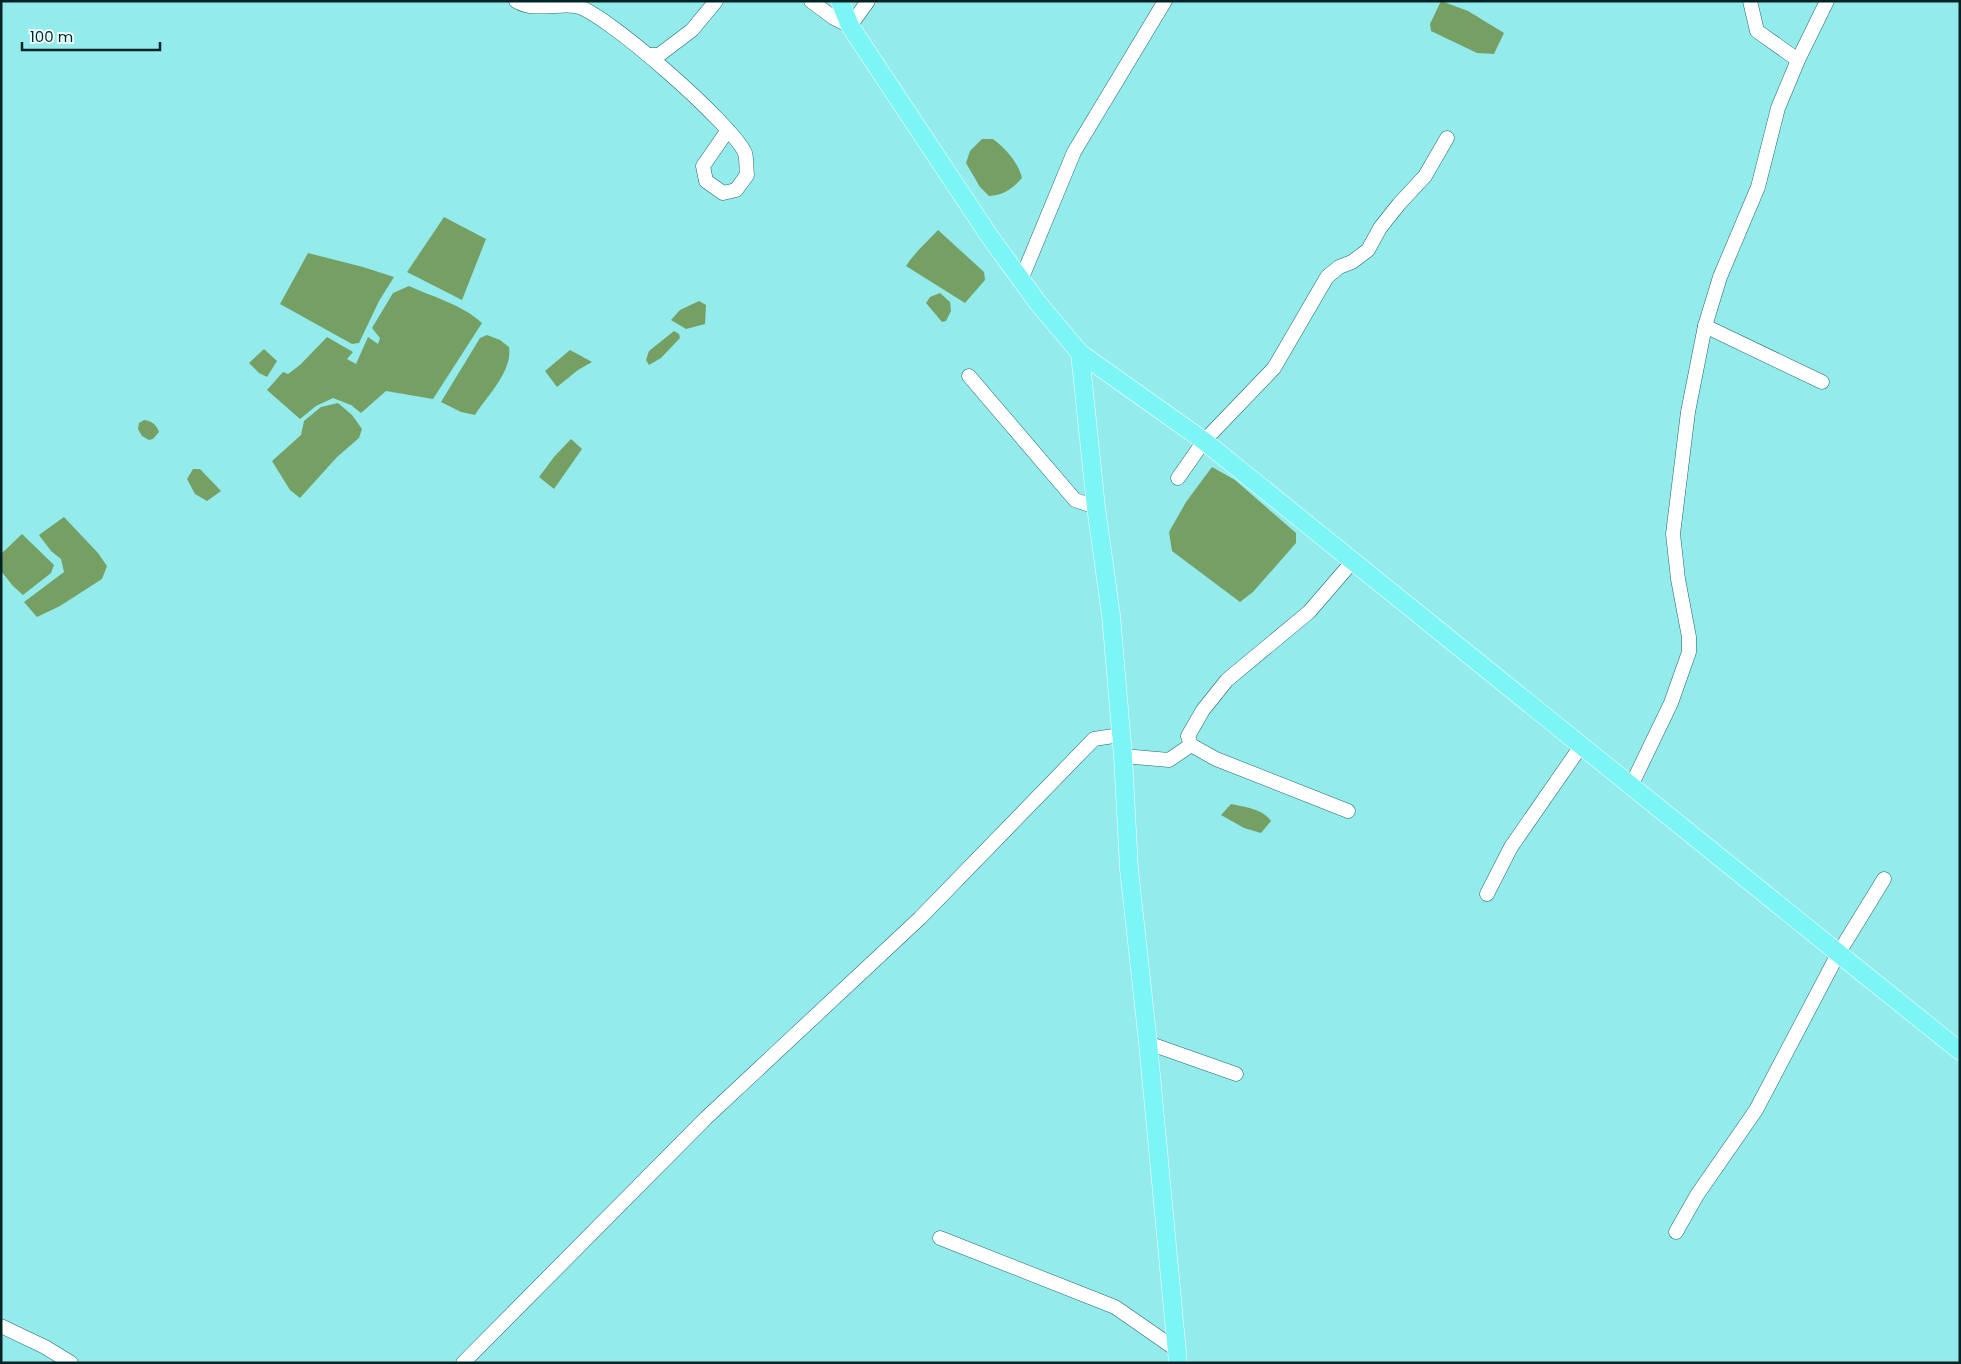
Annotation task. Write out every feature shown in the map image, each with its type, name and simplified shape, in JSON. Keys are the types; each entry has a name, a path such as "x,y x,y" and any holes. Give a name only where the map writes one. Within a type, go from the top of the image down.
{"main road":[{"path":"840,1 850,26 990,237 1021,280 1080,353 1204,441 1960,1051"},
{"path":"1080,353 1096,507 1111,615 1123,756 1129,869 1148,1043 1177,1356"}],"street":[{"path":"516,1 521,4 549,7 576,6 600,18 648,55 728,130"},
{"path":"648,55 659,55 692,30 716,1"},
{"path":"811,1 834,18 850,26 868,1"},
{"path":"1021,280 1074,152 1165,1"},
{"path":"1750,1 1757,31 1798,60"},
{"path":"1631,786 1671,702 1689,652 1689,637 1678,579 1673,534 1688,412 1705,326 1720,278 1758,187 1778,108 1798,60 1827,1"},
{"path":"1178,478 1204,441 1274,368 1327,277 1338,267 1352,262 1368,250 1389,216 1425,176 1447,138"},
{"path":"1705,326 1822,382"},
{"path":"970,376 1074,500 1096,507"},
{"path":"1348,811 1216,759 1191,745 1188,736 1203,710 1227,680 1309,612 1353,561"},
{"path":"463,1363 706,1118 920,918 1094,739 1120,735"},
{"path":"1123,756 1168,760 1191,745"},
{"path":"1487,894 1511,847 1581,746"},
{"path":"1676,1232 1697,1195 1756,1110 1838,954 1884,879"},
{"path":"1148,1043 1236,1074"},
{"path":"940,1238 1115,1307 1177,1356"},
{"path":"1,1326 45,1347 71,1363"}],"shaded area":[{"path":"1441,1 1468,11 1504,33 1494,54 1477,53 1431,31 1430,24"},
{"path":"982,139 993,139 1011,156 1020,172 1022,178 1003,193 989,196 980,187 966,163 970,151"},
{"path":"444,217 486,239 462,300 407,272"},
{"path":"938,230 984,272 985,280 965,303 906,266"},
{"path":"308,253 394,277 379,301 359,343 352,344 280,304"},
{"path":"409,286 457,306 482,323 433,399 386,391 361,413 351,405 333,398 316,406 300,419 267,390 283,372 288,374 300,365 327,337 353,352 347,359 356,364 368,337 378,344 380,338 372,328 393,293"},
{"path":"940,293 950,302 951,311 946,321 942,322 926,303 930,297"},
{"path":"699,301 706,305 705,324 686,329 671,320 680,310"},
{"path":"674,331 679,334 680,338 661,358 649,365 646,360 649,351"},
{"path":"487,335 500,340 509,347 507,365 498,383 475,415 461,412 441,402 480,338"},
{"path":"264,349 277,361 267,377 259,373 249,363"},
{"path":"570,350 592,362 578,370 557,387 545,371"},
{"path":"338,403 352,415 362,429 359,438 337,457 300,498 290,490 272,461 301,435 304,421 321,407"},
{"path":"144,420 153,423 158,429 159,432 153,439 149,440 142,436 138,429 139,423"},
{"path":"571,439 582,449 554,489 539,477"},
{"path":"1212,467 1235,480 1296,533 1296,543 1253,592 1240,602 1172,551 1169,532 1186,502"},
{"path":"193,469 200,469 221,491 207,501 195,494 187,479"},
{"path":"64,517 98,553 107,566 102,579 60,606 37,617 24,602 64,572 61,559 51,551 39,535"},
{"path":"22,534 54,565 51,573 23,595 1,571 1,554"},
{"path":"1231,804 1259,811 1271,821 1261,833 1244,828 1221,815"}]}
